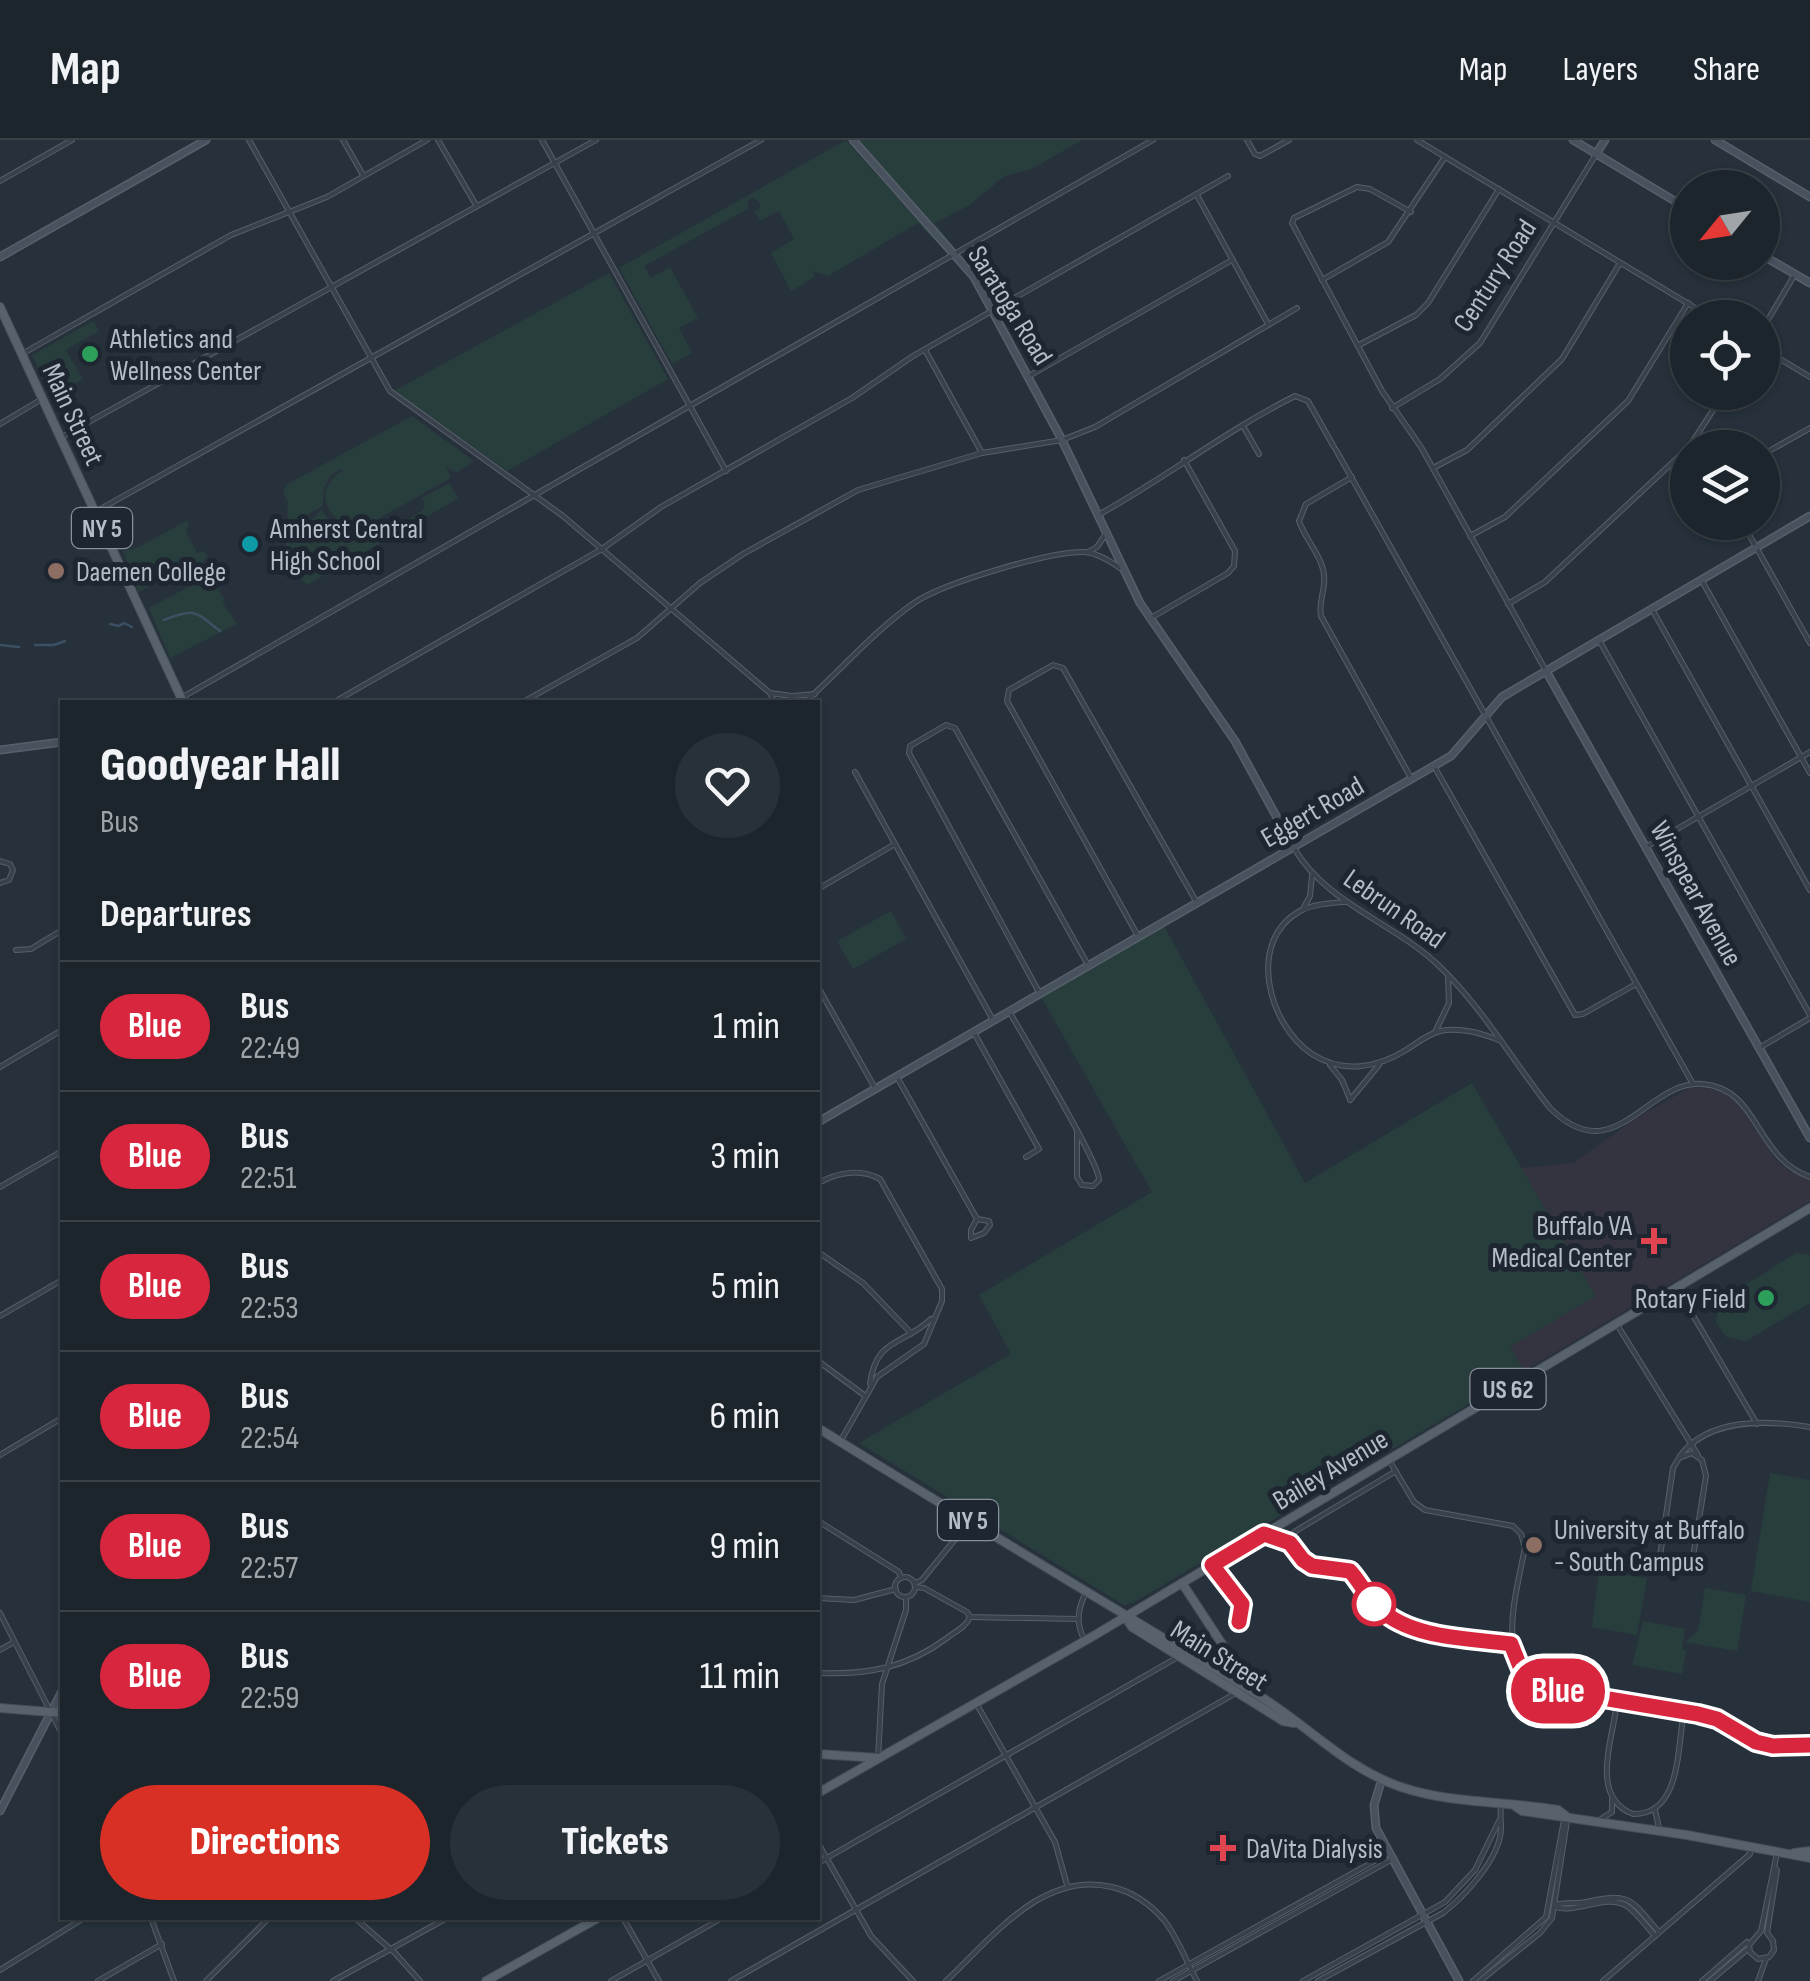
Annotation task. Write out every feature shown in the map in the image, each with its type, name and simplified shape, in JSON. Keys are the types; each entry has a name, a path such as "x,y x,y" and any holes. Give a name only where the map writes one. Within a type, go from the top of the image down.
{"main road":[{"name":"Main Street","path":"0,307 182,700"},
{"name":"Bailey Avenue","path":"820,1792 1126,1617 1810,1208"},
{"name":"Main Street","path":"820,1429 1126,1617 1132,1626 1241,1690 1283,1721 1295,1724 1382,1779 1415,1791 1514,1806 1523,1804 1558,1810 1566,1816 1751,1846"},
{"path":"1182,1583 1244,1680 1258,1695"},
{"name":"Main Street","path":"1241,1690 1258,1695 1295,1724"},
{"path":"0,1708 60,1712"},
{"path":"820,1754 878,1758"},
{"path":"843,1755 855,1764 853,1773"},
{"name":"NY 5","path":"1751,1846 1810,1855"},
{"path":"486,1981 594,1920"}],"street":[{"path":"0,181 72,140"},
{"path":"0,257 206,140"},
{"path":"250,140 390,391 602,549 770,693 773,700"},
{"path":"343,140 363,176"},
{"path":"22,354 231,234 327,197 427,140"},
{"path":"438,140 476,206"},
{"path":"542,140 726,471"},
{"path":"60,438 596,140"},
{"path":"94,512 761,140"},
{"name":"Saratoga Road","path":"854,140 974,277 1029,376 1098,515"},
{"path":"182,700 1153,140"},
{"path":"1246,140 1254,154 1260,156 1289,140"},
{"path":"1417,140 1683,300"},
{"path":"1572,140 1670,198"},
{"name":"Century Road","path":"1392,408 1440,379 1480,343 1605,140"},
{"path":"1715,140 1810,197"},
{"path":"1322,280 1383,247 1411,212 1444,156"},
{"path":"338,700 602,549 662,507 852,398 925,350 1228,176"},
{"path":"1411,212 1370,189 1358,187 1292,220 1392,408 1415,437 1546,671"},
{"path":"1358,346 1416,314 1428,303 1498,190"},
{"path":"1197,195 1268,324"},
{"path":"1029,376 1232,260"},
{"path":"1433,468 1467,450 1562,358 1620,263"},
{"path":"1780,265 1810,283"},
{"path":"1780,300 1796,274"},
{"path":"527,700 637,638 700,584 743,554 858,490 982,454 1062,440 1115,416 1297,308"},
{"path":"1470,536 1504,517 1628,401 1670,332"},
{"path":"925,350 982,454"},
{"path":"1780,359 1810,377"},
{"path":"1098,515 1243,426 1299,396 1308,400 1694,1084 1722,1088 1736,1096 1778,1158 1810,1177"},
{"path":"0,424 42,399"},
{"path":"1243,426 1260,454"},
{"path":"1780,446 1810,428"},
{"path":"1149,619 1228,574 1235,561 1234,551 1184,460"},
{"path":"1508,604 1545,582 1670,465"},
{"path":"1352,478 1307,503 1299,521 1324,574 1321,616 1412,779"},
{"name":"Lebrun Road","path":"1098,515 1120,568 1149,619 1233,737 1311,874 1345,902 1400,934 1446,973 1550,1108 1581,1129 1612,1128 1694,1084"},
{"name":"Eggert Road","path":"820,1121 1434,766 1462,746 1502,696 1810,516"},
{"path":"807,700 888,625 926,596 1022,564 1088,552 1106,534"},
{"path":"1752,540 1810,642"},
{"path":"1088,552 1120,568"},
{"path":"1702,580 1810,772"},
{"path":"1651,609 1810,890"},
{"path":"1599,640 1810,1017 1759,1048"},
{"path":"1138,936 1007,700 1009,690 1052,665 1063,668 1197,903"},
{"name":"Winspear Avenue","path":"1546,671 1810,1138"},
{"path":"770,693 814,694"},
{"path":"1040,994 909,753 910,746 928,735 946,725 955,728 1088,965"},
{"path":"0,750 60,742"},
{"path":"1646,847 1810,752"},
{"path":"1434,766 1575,1014 1583,1014 1636,984"},
{"path":"854,772 992,1020"},
{"path":"820,888 895,844"},
{"path":"0,861 10,864 13,874 0,883"},
{"path":"1311,874 1312,889 1303,909 1280,929 1273,942 1269,958 1271,992 1278,1013 1294,1038 1326,1061 1340,1078 1350,1100 1366,1076 1382,1063 1432,1034 1449,1003 1446,973"},
{"path":"1303,909 1345,902"},
{"path":"16,950 31,948 60,931"},
{"path":"820,991 874,1088"},
{"path":"1009,1010 1078,1132 1100,1174 1092,1186 1082,1185 1077,1178 1078,1132"},
{"path":"1432,1034 1466,1030 1500,1041"},
{"path":"0,1066 60,1031"},
{"path":"973,1032 1039,1149 1026,1157"},
{"path":"1326,1061 1355,1067 1382,1063"},
{"path":"897,1075 977,1219"},
{"path":"0,1187 60,1152"},
{"path":"820,1182 833,1175 867,1173 884,1183 941,1284 942,1301 921,1348 888,1368 870,1386 840,1442"},
{"path":"820,1253 862,1283 912,1332"},
{"path":"0,1316 60,1281"},
{"path":"1677,1287 1757,1424"},
{"path":"870,1386 873,1368 884,1348 934,1316"},
{"path":"1616,1323 1690,1445 1700,1456 1706,1476 1692,1563 1676,1573 1666,1569 1660,1556 1673,1468 1690,1445 1719,1428 1757,1424 1810,1427"},
{"path":"820,1362 864,1395"},
{"path":"0,1454 60,1419"},
{"path":"1679,1458 1692,1453 1700,1456"},
{"path":"1389,1460 1414,1502 1424,1510 1513,1526 1521,1534 1524,1548 1511,1644 1521,1669 1537,1684 1717,1719 1763,1744 1785,1748 1810,1745"},
{"path":"1396,1471 1294,1532 1290,1540 1296,1553 1312,1566 1350,1571 1376,1606 1407,1626 1511,1644"},
{"path":"896,1589 900,1596 912,1595 915,1585 970,1521"},
{"path":"820,1522 899,1572 901,1578 896,1589 864,1598 820,1598"},
{"path":"901,1578 908,1577 970,1617"},
{"path":"1085,1593 1078,1619 1085,1641"},
{"path":"878,1758 885,1670 906,1610 906,1597"},
{"path":"0,1613 60,1730"},
{"path":"970,1617 1078,1619"},
{"path":"820,1672 885,1670 925,1653 967,1624 970,1617"},
{"path":"0,1650 14,1642"},
{"path":"820,1862 1183,1654"},
{"path":"731,1981 1241,1690"},
{"path":"0,1811 60,1695"},
{"path":"1596,1820 1610,1814 1612,1800 1606,1778 1618,1700"},
{"path":"976,1703 1060,1852 1067,1887"},
{"path":"1612,1800 1634,1814 1654,1810 1670,1791 1684,1712"},
{"path":"1382,1779 1374,1815 1377,1830 1459,1981"},
{"path":"1303,1981 1451,1906 1474,1876 1499,1820 1502,1804"},
{"path":"1654,1810 1662,1832"},
{"path":"1632,1827 1634,1814"},
{"path":"1477,1981 1548,1925 1566,1816"},
{"path":"1603,1981 1750,1854 1751,1846"},
{"path":"820,1848 870,1936 913,1981"},
{"path":"1710,1978 1761,1931 1777,1850"},
{"path":"1159,1981 1190,1968 1391,1856"},
{"path":"1758,1981 1774,1950 1766,1932 1777,1870 1774,1867"},
{"path":"946,1981 1041,1897 1067,1887 1100,1885 1137,1897 1166,1923 1197,1981"},
{"path":"1551,1905 1594,1903 1613,1896 1627,1902 1657,1934"},
{"path":"1318,1981 1424,1918"},
{"path":"0,1970 81,1920"},
{"path":"152,1920 174,1981"},
{"path":"206,1981 267,1920"},
{"path":"357,1920 420,1981"},
{"path":"333,1981 443,1920"},
{"path":"624,1920 659,1981"},
{"path":"611,1981 718,1920"},
{"path":"1753,1937 1770,1936"},
{"path":"1702,1981 1749,1948 1753,1937"},
{"path":"98,1981 162,1944"},
{"path":"1749,1948 1755,1958 1766,1959"},
{"path":"1172,1981 1190,1968"}],"shaded area":[{"name":"Buffalo VA Medical Center","path":"1689,1088 1721,1091 1738,1102 1775,1159 1810,1180 1810,1201 1524,1371 1510,1347 1595,1296 1521,1168 1573,1163 1638,1117"}],"green space":[{"path":"846,140 947,253 918,223 828,276 812,271 815,277 791,291 771,253 794,239 779,211 760,221 754,211 760,203 753,197 748,201 748,209 644,266 651,278 670,267 698,318 679,328 692,353 672,364 619,268"},
{"path":"858,140 1082,140 1032,169 1005,176 968,206 935,223 955,249"},
{"path":"609,273 668,379 507,471 394,391"},
{"path":"93,321 99,331 66,350 83,379 52,397 32,355"},
{"path":"412,416 474,461 457,473 446,467 451,478 349,535 352,538 374,525 382,536 423,510 422,498 449,483 459,498 307,585 283,561 286,543 282,534 309,517 312,520 321,510 330,521 345,528 325,499 329,485 344,469 333,474 327,483 323,506 292,524 283,493 286,485"},
{"path":"186,521 186,531 197,553 204,551 208,557 203,560 205,565 197,568 194,564 138,592 123,551 137,548"},
{"path":"207,570 210,574 216,571 214,582 237,624 170,658 149,608 205,578 203,573"},
{"path":"891,911 906,939 853,969 837,941"},
{"path":"1164,926 1305,1183 1472,1083 1596,1296 1510,1347 1524,1371 1124,1605 859,1443 1011,1354 979,1295 1152,1192 1041,997"},
{"name":"Rotary Field","path":"1796,1253 1810,1255 1810,1303 1746,1341 1726,1337 1716,1322 1720,1301"},
{"path":"1770,1473 1810,1480 1810,1602 1751,1591"},
{"path":"1599,1571 1647,1578 1637,1635 1592,1627"},
{"path":"1705,1588 1746,1595 1737,1651 1685,1642 1698,1631"},
{"path":"1643,1621 1685,1629 1682,1674 1632,1665"}],"waterway":[{"path":"164,620 190,613 220,631"},
{"path":"110,624 132,627"},
{"path":"35,645 65,641"},
{"path":"0,645 19,647"}],"bus line":[{"name":"Blue","path":"1239,1622 1242,1604 1212,1565 1264,1534 1290,1543 1312,1566 1350,1571 1376,1606 1407,1626 1511,1644 1521,1669 1544,1688 1707,1716 1763,1744 1790,1748 1810,1745"}],"place":[{"name":"Athletics and Wellness Center","path":"90,354"},
{"name":"Amherst Central High School","path":"250,544"},
{"name":"Daemen College","path":"56,571"},
{"name":"Buffalo VA Medical Center","path":"1654,1241"},
{"name":"Rotary Field","path":"1766,1298"},
{"name":"University at Buffalo - South Campus","path":"1534,1545"},
{"name":"DaVita Dialysis","path":"1223,1848"}]}
